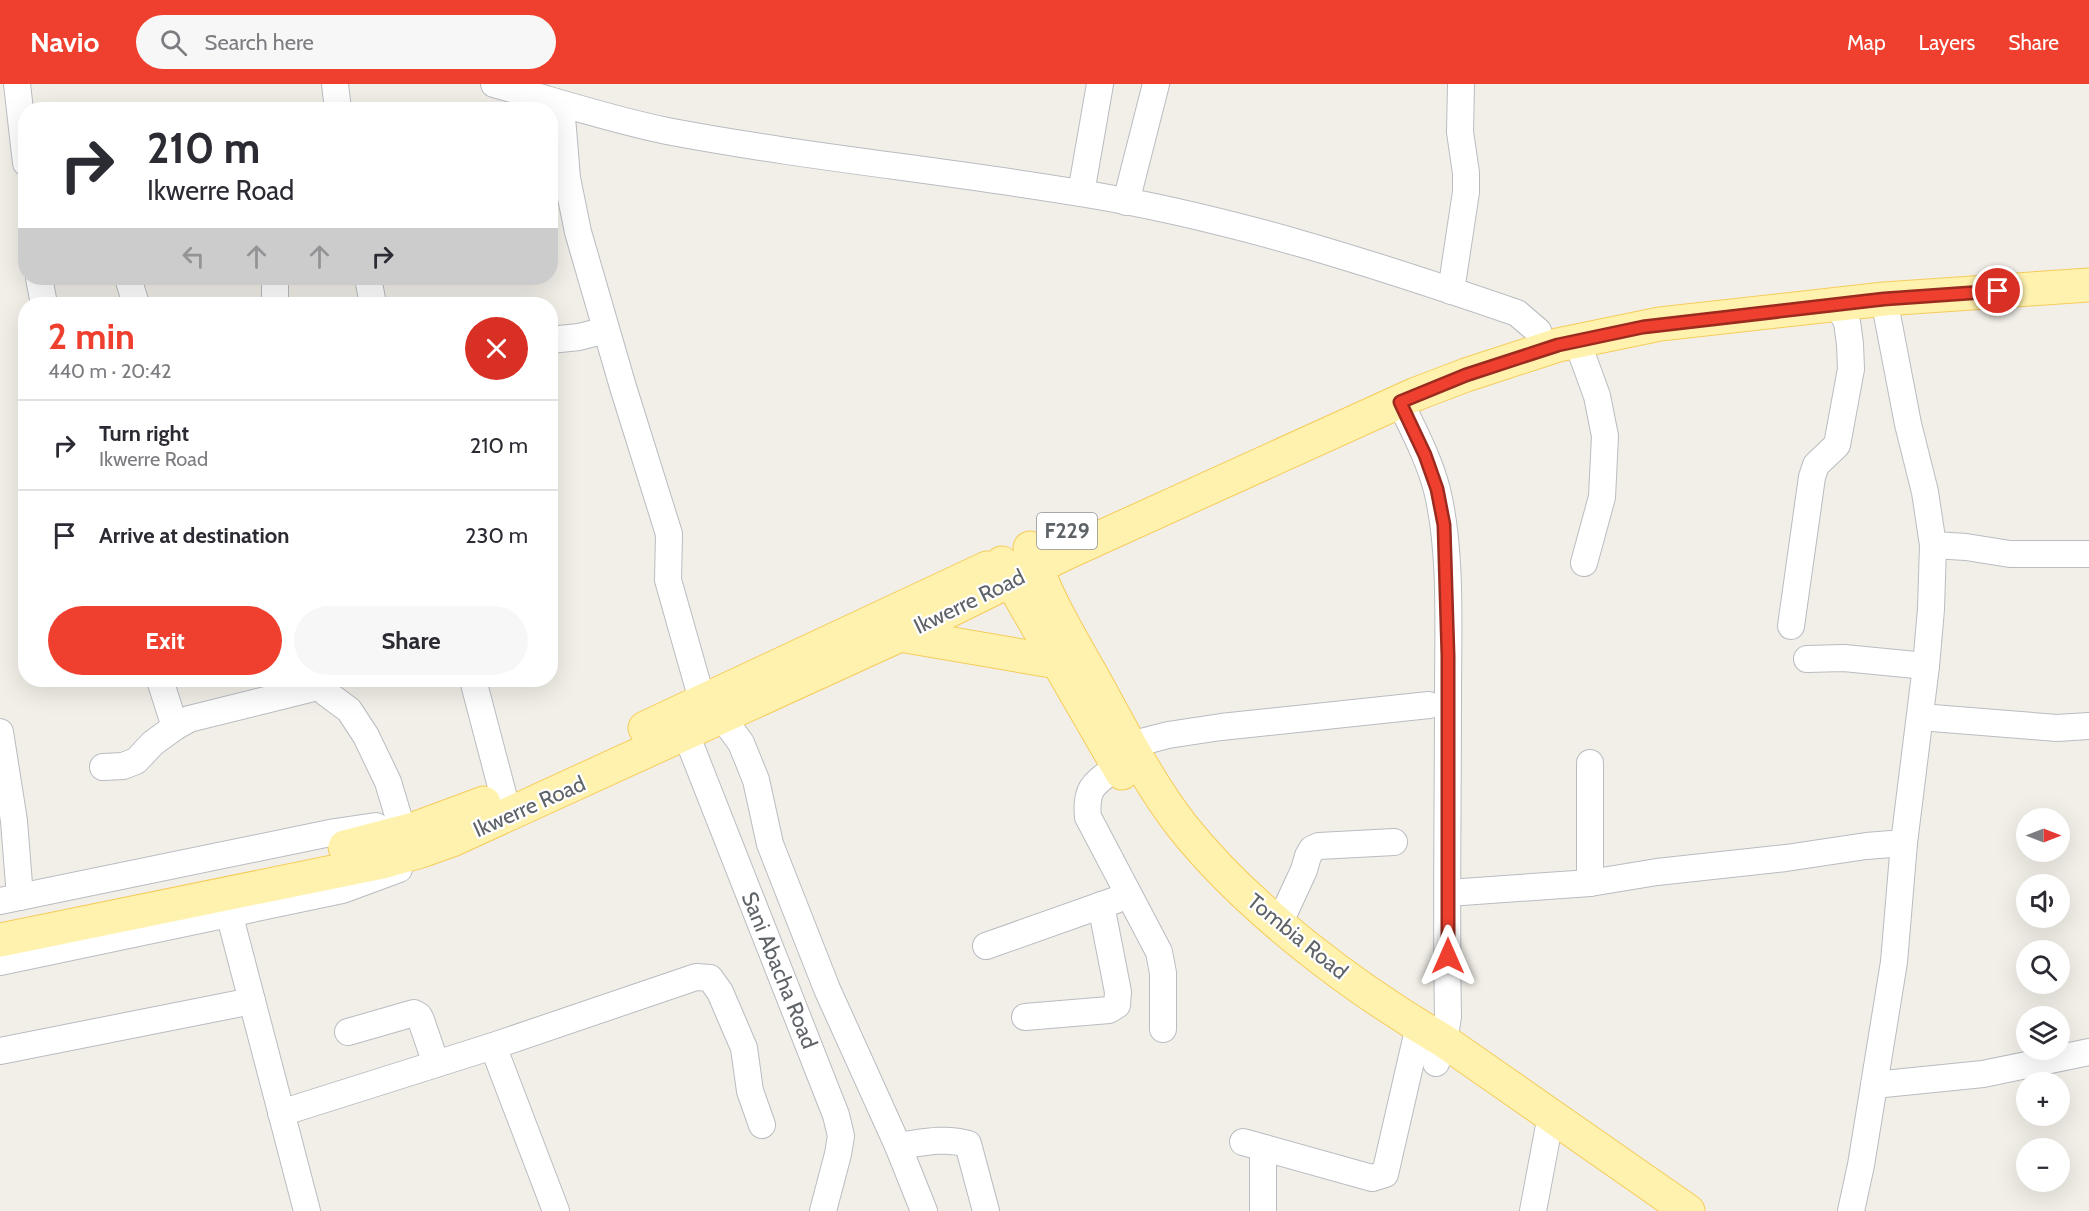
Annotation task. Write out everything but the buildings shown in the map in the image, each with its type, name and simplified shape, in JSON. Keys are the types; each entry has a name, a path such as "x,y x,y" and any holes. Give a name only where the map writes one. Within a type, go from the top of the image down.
{"main road":[{"name":"Ikwerre Road","path":"0,940 72,915 373,841 453,816 712,708 900,635 1020,565 1066,554 1400,402 1617,309 1777,291 2089,267"},
{"name":"Ikwerre Road","path":"7,906 72,915 382,862 452,840 686,734 712,708 1020,565 1406,375 1457,355 1541,340 1577,341 1659,324 1838,306 1884,299 2089,285"},
{"path":"1054,605 1053,587 1057,571 1066,554"},
{"name":"Tombia Road","path":"1020,565 1054,605 1161,832 1191,869 1250,928 1333,991 1428,1044 1549,1126 1688,1211"},
{"name":"Tombia Road","path":"1020,565 1057,662 1124,756 1155,789 1183,827 1218,867 1279,924 1428,1044"},
{"path":"900,635 1057,662"},
{"name":"Tombia Road","path":"1549,1126 1652,1211"}],"street":[{"path":"16,84 18,102"},
{"path":"335,84 337,102"},
{"path":"1081,193 1100,84"},
{"path":"1126,202 1156,84"},
{"path":"1451,291 1466,192 1466,173 1460,132 1461,84"},
{"path":"501,85 552,102"},
{"path":"558,104 664,130 768,149 1081,193 1193,215 1303,243 1517,313 1541,340"},
{"path":"561,105 567,178 578,232 669,534 668,580 712,708 741,743 756,780 770,844 827,989 898,1146 924,1211"},
{"path":"1851,1211 1894,962 1904,843 1931,609 1933,545 1925,492 1908,424 1884,299"},
{"path":"1791,626 1812,477 1816,465 1837,445 1851,369 1846,322 1838,306"},
{"path":"558,339 579,337 606,330"},
{"path":"1577,341 1597,396 1605,436 1602,497 1584,563"},
{"path":"1263,1211 1253,1145 1372,1178 1384,1174 1428,1044 1448,1017 1448,656 1444,525 1437,489 1425,455 1400,402"},
{"path":"1933,545 1966,547 2010,554 2089,554"},
{"path":"1807,659 1844,658 1926,666"},
{"path":"162,687 175,727"},
{"path":"103,767 123,766 136,760 153,743 189,719 305,687"},
{"path":"322,687 326,693 349,710 366,735 388,782 400,822"},
{"path":"0,732 14,821 7,906 334,832 447,813 501,795 475,687"},
{"path":"1163,1029 1159,952 1088,817 1086,800 1094,784 1124,756 1168,735 1221,727 1429,705"},
{"path":"1920,717 2057,728 2089,726"},
{"name":"Sani Abacha Road","path":"686,734 836,1115 841,1136 840,1145 823,1211"},
{"path":"1590,763 1590,883"},
{"path":"0,962 342,890 394,872 452,840"},
{"path":"1279,924 1312,849 1319,846 1394,842"},
{"path":"1448,893 1590,883 1657,872 1904,843"},
{"path":"986,946 1129,895"},
{"path":"1025,1017 1109,1010 1117,1005 1118,992 1101,905"},
{"path":"229,914 307,1211"},
{"path":"281,1113 492,1046 696,977 710,978 720,992 744,1048 750,1091 762,1125"},
{"path":"0,1051 252,1001"},
{"path":"348,1032 414,1013 421,1020 436,1064"},
{"path":"492,1046 556,1211"},
{"path":"1874,1085 1983,1074 2089,1052"},
{"path":"1533,1211 1549,1126"},
{"path":"898,1146 946,1140 968,1144 986,1211"}],"route":[{"path":"1448,956 1448,656 1444,525 1437,489 1425,455 1400,402 1512,359 1610,333 1659,324 1838,306 1884,299 1998,291"}]}
